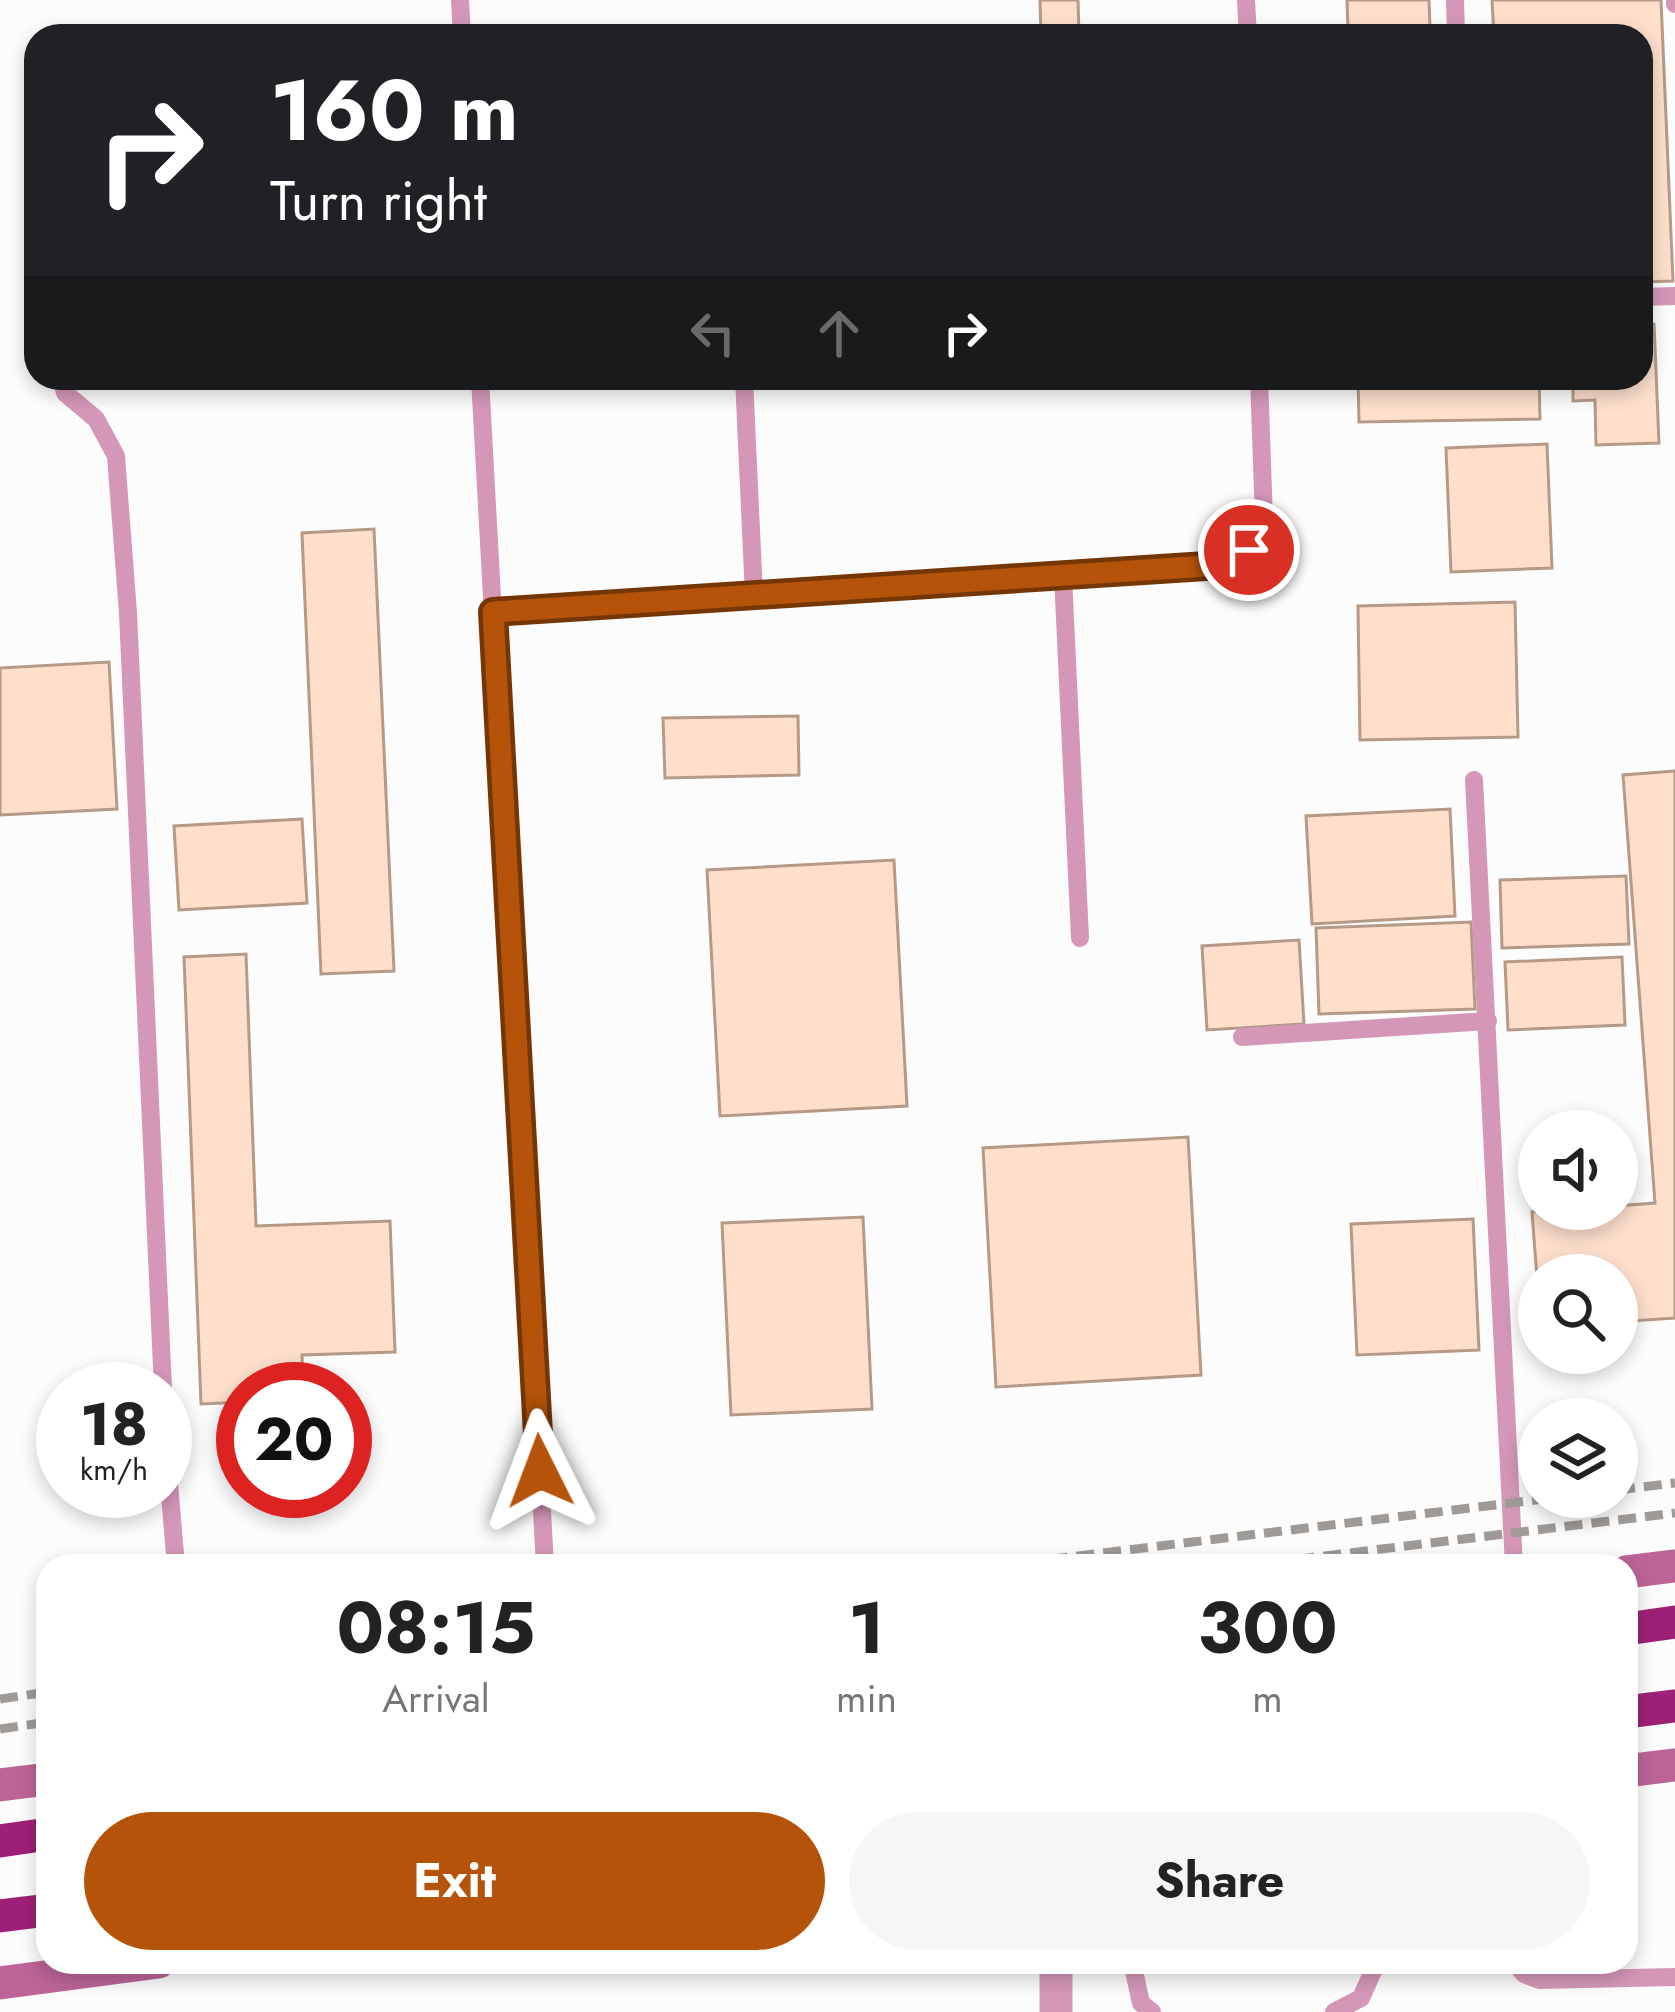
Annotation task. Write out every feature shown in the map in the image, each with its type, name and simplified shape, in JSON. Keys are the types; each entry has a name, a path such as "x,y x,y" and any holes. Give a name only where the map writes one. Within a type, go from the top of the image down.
{"highway":[{"path":"1638,1627 1675,1622"},
{"path":"1638,1711 1675,1706"},
{"path":"0,1840 36,1836"},
{"path":"0,1916 36,1912"}],"main road":[{"path":"1638,1571 1675,1566"},
{"path":"1638,1770 1675,1765"},
{"path":"0,1785 36,1780"},
{"path":"0,1983 69,1974"}],"street":[{"path":"1055,2012 1056,1974"}],"lane":[{"path":"64,390 95,419 116,457 129,636 162,1362"},
{"path":"481,390 544,1554"},
{"path":"745,390 754,596"},
{"path":"493,612 1222,565 1249,550 1264,520 1259,390"},
{"path":"1063,576 1080,938"},
{"path":"1474,780 1513,1554"},
{"path":"1242,1037 1488,1021"},
{"path":"172,1518 175,1554"},
{"path":"1135,1974 1141,2003 1152,2012"},
{"path":"1334,2012 1360,1998 1371,1974"},
{"path":"1524,1974 1539,1980 1675,1977"}],"building":[{"path":"1040,0 1078,0 1079,24 1041,24"},
{"path":"1347,0 1429,0 1430,24 1348,24"},
{"path":"1492,0 1661,0 1673,281 1653,282 1653,24 1493,24"},
{"path":"1653,324 1659,443 1596,445 1595,400 1573,401 1573,390 1653,390"},
{"path":"1358,390 1539,390 1540,419 1359,422"},
{"path":"1547,444 1552,568 1451,572 1446,448"},
{"path":"374,529 394,971 321,974 302,533"},
{"path":"1515,602 1518,737 1360,740 1358,606"},
{"path":"109,662 117,809 0,815 0,668"},
{"path":"798,716 799,775 665,778 663,718"},
{"path":"1675,771 1675,1318 1638,1321 1638,1254 1535,1254 1533,1230 1638,1230 1638,1204 1655,1203 1623,775"},
{"path":"1450,809 1455,916 1312,924 1306,816"},
{"path":"302,819 307,903 179,910 174,826"},
{"path":"894,860 907,1106 720,1116 707,870"},
{"path":"1626,876 1629,944 1502,948 1500,880"},
{"path":"1471,922 1475,1009 1319,1014 1316,928"},
{"path":"1299,940 1304,1024 1207,1030 1202,946"},
{"path":"246,954 256,1226 390,1221 395,1352 302,1355 302,1362 216,1362 216,1403 201,1404 184,957"},
{"path":"1622,957 1625,1025 1508,1030 1505,962"},
{"path":"1188,1137 1201,1375 996,1387 983,1148"},
{"path":"863,1217 872,1409 731,1415 722,1223"},
{"path":"1473,1219 1479,1350 1357,1355 1351,1224"}],"railway":[{"path":"1638,1487 1675,1483"},
{"path":"1094,1554 1518,1502"},
{"path":"1341,1554 1675,1513"},
{"path":"0,1699 36,1694"},
{"path":"0,1729 36,1724"}],"route":[{"path":"540,1471 493,612 1222,565 1249,550"}]}
